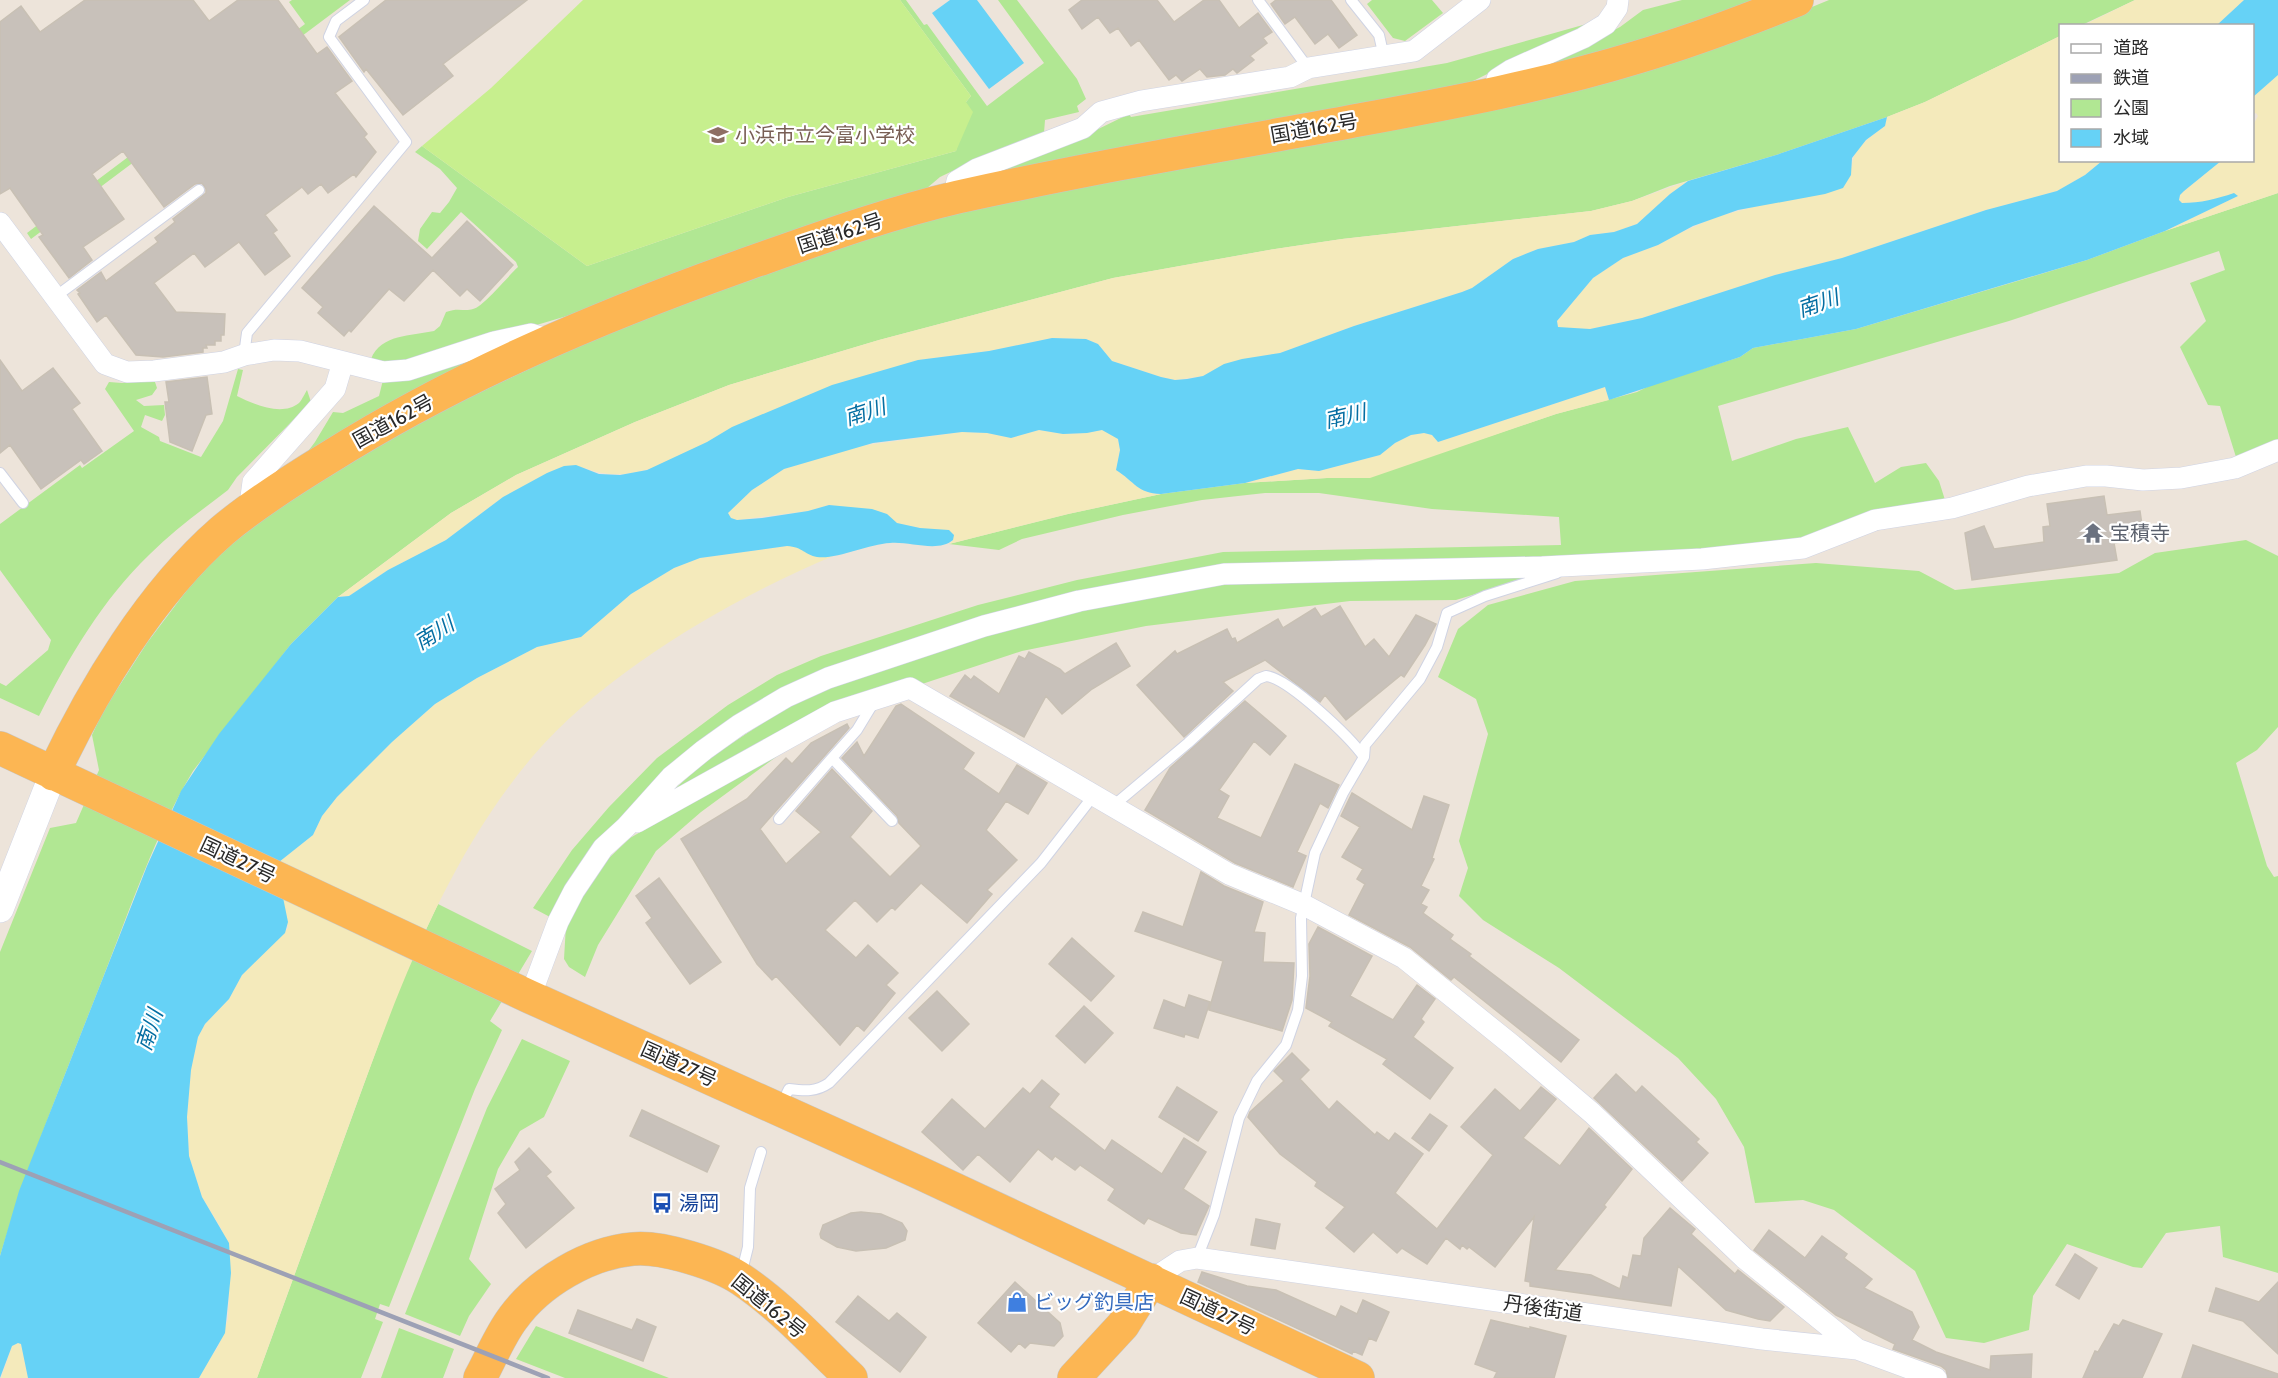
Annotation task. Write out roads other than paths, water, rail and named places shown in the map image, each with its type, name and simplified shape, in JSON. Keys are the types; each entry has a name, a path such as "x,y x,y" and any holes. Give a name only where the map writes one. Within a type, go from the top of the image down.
{"highway":[{"name":"国道162号","path":"53,774 90,702 134,633 172,583 222,531 306,472 402,414 504,362 551,341 645,302 759,260 898,214 953,199 1108,166 1493,94 1635,58 1705,35 1797,0"},
{"name":"国道27号","path":"0,748 522,993 920,1173 1358,1378"},
{"name":"国道162号","path":"480,1378 513,1318 534,1295 560,1276 596,1257 634,1249 668,1252 707,1263 740,1278 792,1322 851,1378"},
{"path":"1074,1378 1123,1324 1151,1280"}],"street":[{"path":"953,199 957,181 977,169 1083,128 1101,112 1141,101 1290,77 1308,68 1414,51 1480,0"},
{"path":"1493,94 1497,79 1510,70 1583,38 1606,24 1617,8 1618,0"},
{"path":"0,223 105,364 127,372 224,362 244,355 274,350 300,351 383,372 408,370 494,342 531,334 551,341"},
{"path":"249,512 253,482 335,389 344,362"},
{"path":"522,993 574,891 603,848 626,827 671,777 704,750 739,725 786,697 828,678 984,627 1079,601 1224,574 1585,565 1702,559 1803,548 1875,520 1952,508 2028,486 2086,476 2144,480 2181,478 2235,468 2278,450"},
{"path":"626,827 834,712 910,688 1229,874 1304,905 1404,958 1592,1113 1744,1257 1857,1349"},
{"path":"0,909 53,774"},
{"name":"丹後街道","path":"1151,1280 1180,1261 1197,1258 1762,1339 1857,1349 1936,1378"}],"lane":[{"path":"244,355 247,333 406,142 329,37 336,21 364,0"},
{"path":"1258,0 1308,68"},
{"path":"1351,0 1379,35 1384,57"},
{"path":"55,297 199,190"},
{"path":"0,473 23,503"},
{"path":"1197,1258 1214,1215 1239,1118 1257,1081 1286,1045 1299,1010 1302,976 1301,918 1315,853 1343,793 1364,757 1365,745 1420,679 1437,647 1447,613 1485,596 1585,565"},
{"path":"1113,806 1188,743 1258,679 1266,675 1280,680 1313,707 1354,743 1364,757"},
{"path":"779,819 857,730 876,699"},
{"path":"832,758 892,821"},
{"path":"787,1093 789,1089 807,1091 820,1089 829,1083 1041,863 1094,795"},
{"path":"740,1278 748,1248 750,1188 761,1152"}],"water":[{"path":"950,0 977,0 1024,63 989,89 932,13"},
{"path":"2244,0 2278,0 2278,75 2254,96 2254,24 2218,24"},
{"name":"南川","path":"1887,117 1885,126 1866,140 1852,158 1851,175 1843,188 1825,194 1738,210 1693,226 1658,245 1623,258 1593,278 1557,321 1558,327 1590,329 1642,318 1775,275 1842,258 1986,210 2057,191 2085,175 2101,162 2220,162 2184,191 2179,200 2182,203 2189,203 2234,193 2238,196 2165,231 2087,260 1856,329 1753,348 1740,357 1609,400 1605,387 1438,442 1432,435 1424,433 1411,435 1395,443 1380,455 1319,471 1298,469 1245,483 1161,494 1147,492 1116,470 1120,450 1118,439 1102,430 1063,434 1039,430 1011,438 987,433 962,432 873,443 784,469 752,490 728,513 731,518 737,520 762,518 808,511 829,505 872,509 887,514 897,523 920,528 949,530 954,535 953,540 940,546 881,544 825,557 813,556 787,546 700,558 674,568 631,594 581,637 537,647 477,678 435,704 392,742 337,797 322,816 313,835 279,862 277,868 288,922 285,933 242,975 229,999 205,1024 198,1037 191,1070 187,1117 189,1156 202,1197 229,1243 231,1273 225,1333 199,1378 28,1378 21,1344 18,1343 12,1346 0,1378 0,1256 19,1191 147,866 181,791 219,734 291,644 338,597 349,596 388,570 446,540 503,497 564,466 576,465 599,474 620,475 647,470 707,442 732,427 832,385 918,360 989,351 1052,338 1086,339 1098,344 1112,361 1161,377 1175,380 1203,376 1224,364 1280,353 1354,326 1462,292 1472,288 1513,259 1538,249 1574,242 1590,235 1614,232 1637,224 1688,181 1776,155"}],"railway":[{"path":"0,1162 548,1378"}],"place":[{"name":"小浜市立今富小学校","path":"718,135"},
{"name":"宝積寺","path":"2093,533"},
{"name":"湯岡","path":"662,1203"},
{"name":"ビッグ釣具店","path":"1017,1302"}]}
